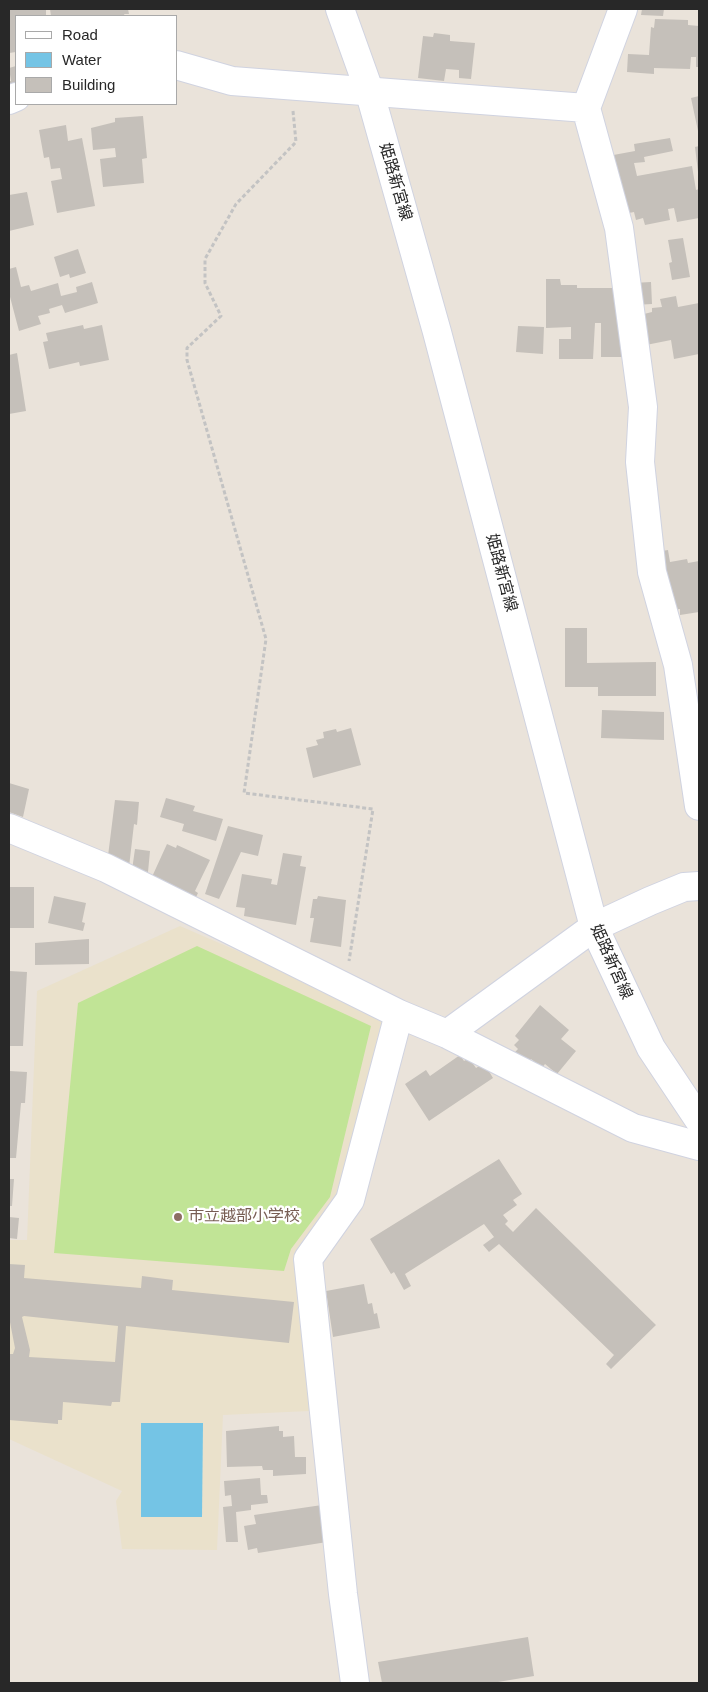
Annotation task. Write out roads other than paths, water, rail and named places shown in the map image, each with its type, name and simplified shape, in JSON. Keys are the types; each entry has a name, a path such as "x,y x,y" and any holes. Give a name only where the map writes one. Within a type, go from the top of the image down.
{"street":[{"name":"姫路新宮線","path":"340,9 369,90 437,332 594,927 651,1048 699,1120"},
{"path":"623,9 586,108 619,228 643,406 640,462 652,572 678,665 699,806"},
{"path":"178,65 232,81 586,108"},
{"path":"9,828 106,868 399,1014 447,1034 633,1128 699,1146"},
{"path":"447,1034 594,927 650,900 684,887 699,886"},
{"path":"355,1683 343,1594 308,1259 350,1200 399,1014"}],"water":[{"path":"141,1423 203,1423 202,1517 141,1517"}],"place":[{"name":"市立越部小学校","path":"178,1217"}]}
